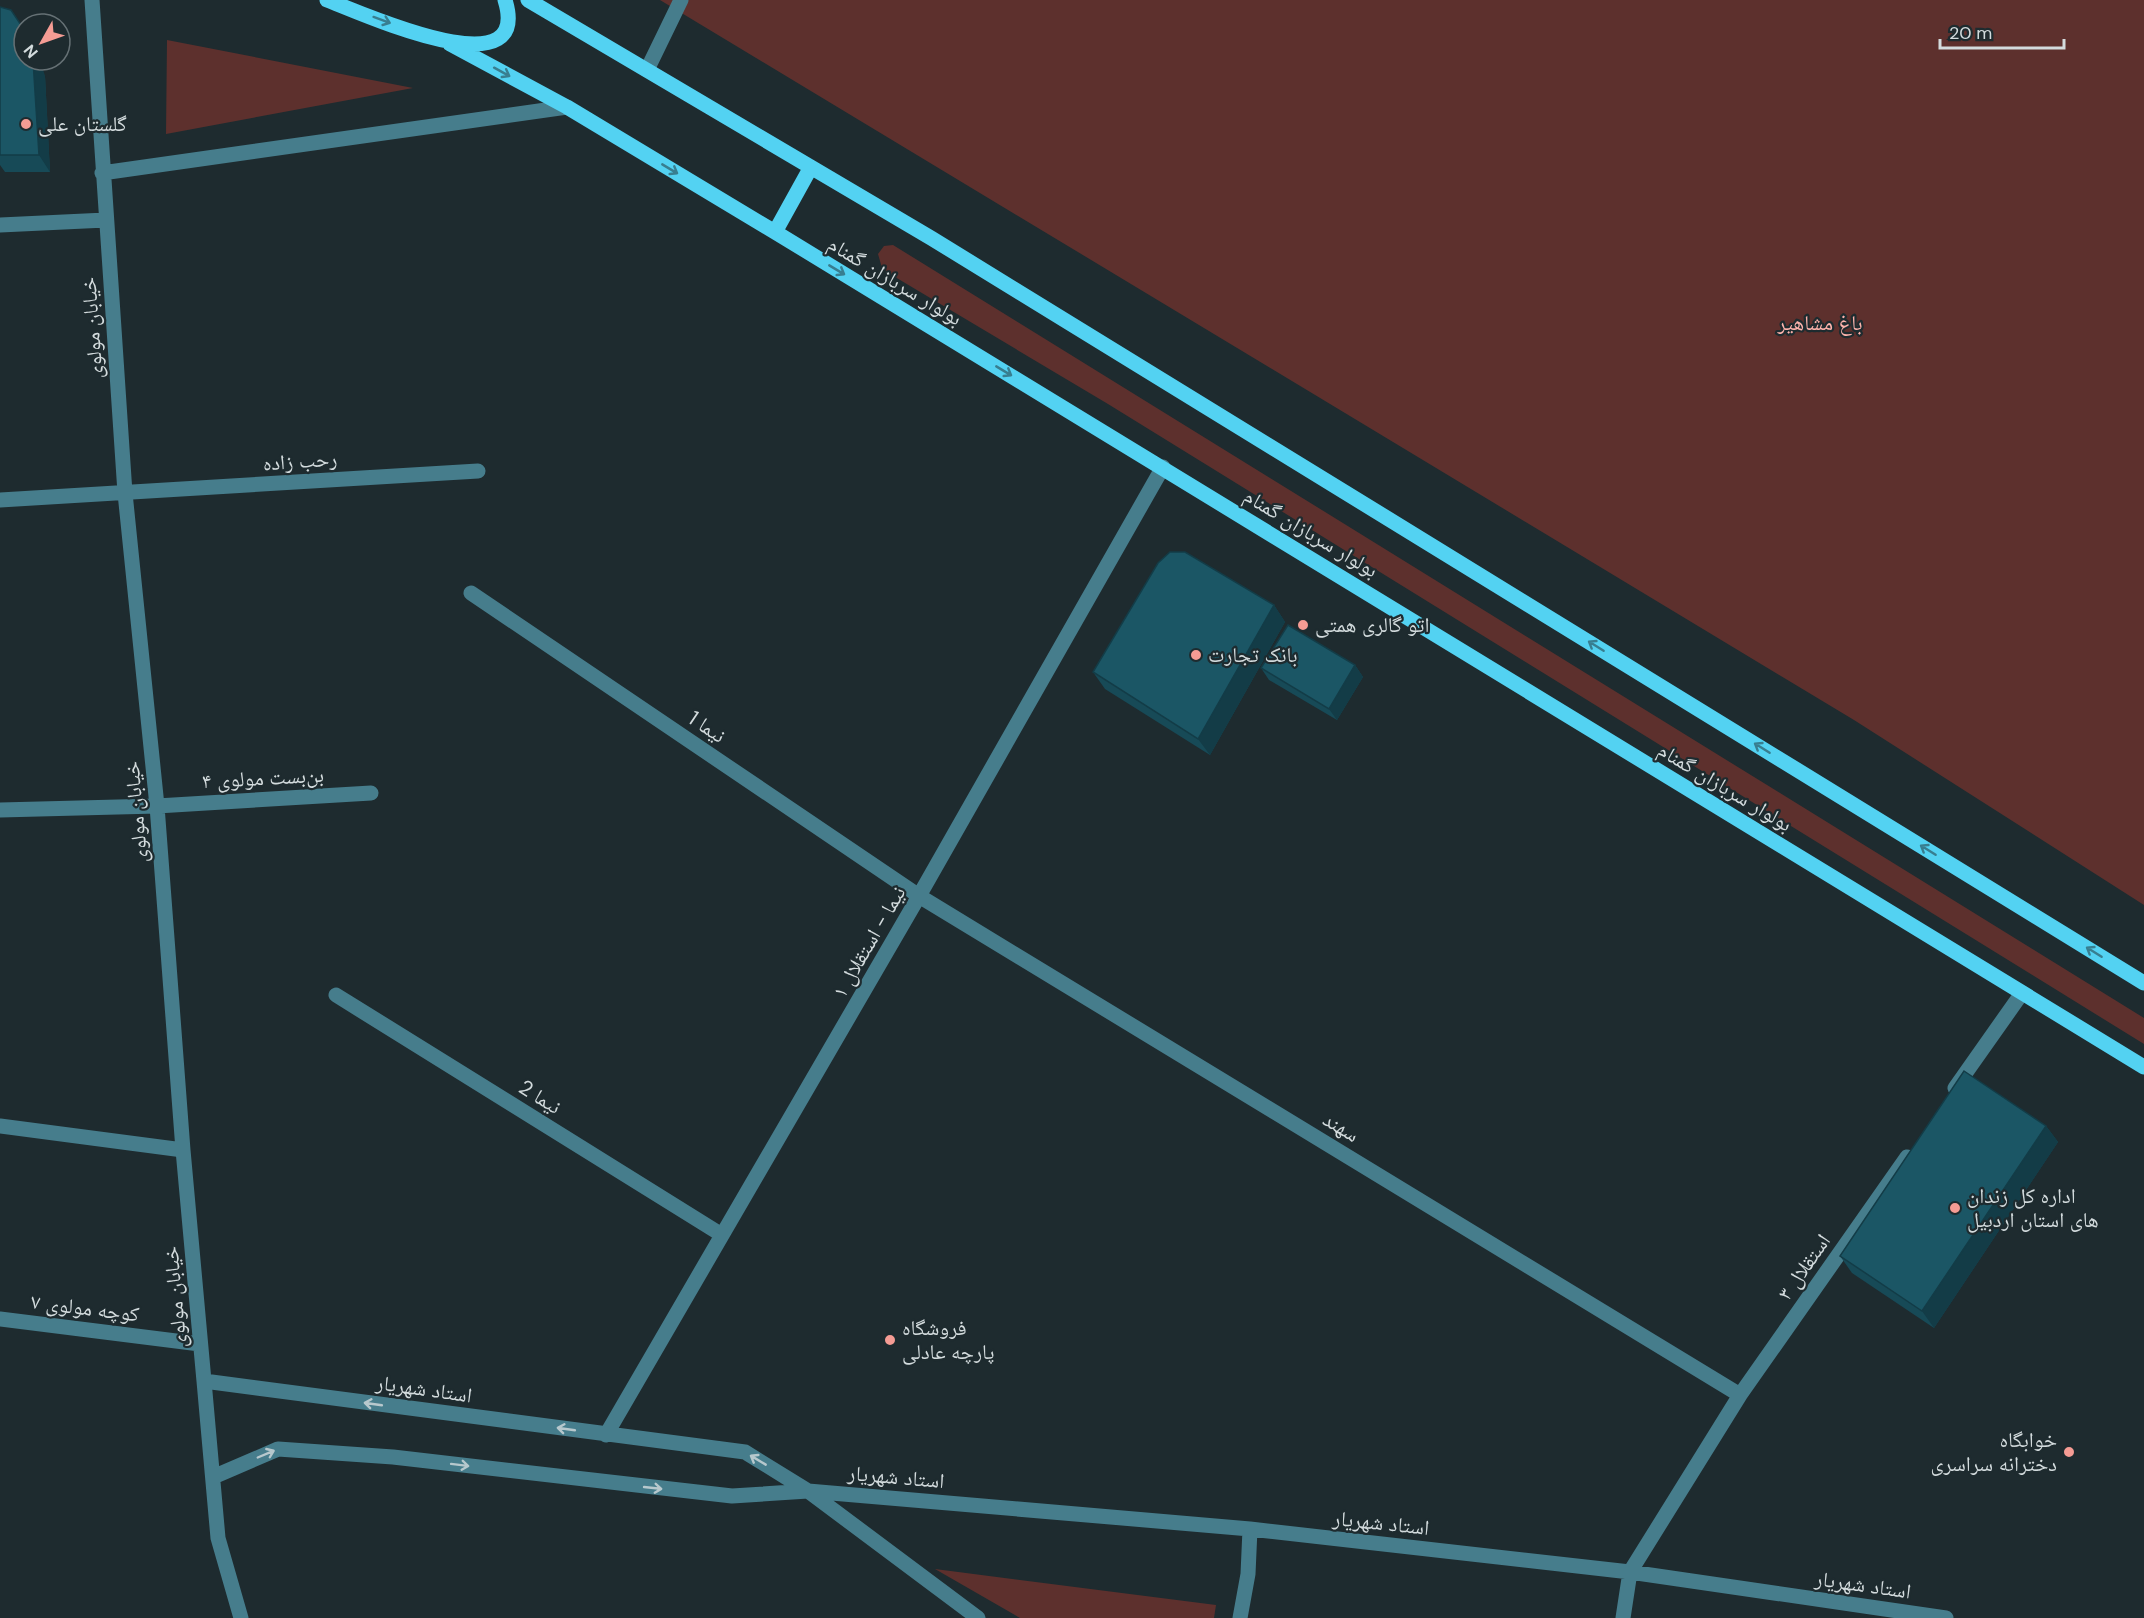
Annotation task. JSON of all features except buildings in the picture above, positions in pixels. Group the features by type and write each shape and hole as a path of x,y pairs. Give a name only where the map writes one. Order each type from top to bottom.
{"main road":[{"path":"327,0 450,44 476,46 496,38 507,21 505,0"},
{"path":"528,0 811,167 2144,983"},
{"name":"بولوار سربازان گمنام","path":"450,44 567,107 775,232 2144,1067"},
{"path":"775,232 811,167"}],"street":[{"name":"خیابان مولوی","path":"92,0 125,493 157,806 200,1344 218,1538 241,1618"},
{"path":"647,70 681,0"},
{"path":"102,173 567,107"},
{"path":"0,225 106,220"},
{"name":"نیما - استقلال ۱","path":"606,1435 920,896 1163,467"},
{"name":"رحب زاده","path":"0,500 478,471"},
{"name":"نیما 1","path":"471,593 920,896"},
{"name":"بن‌بست مولوی ۴","path":"0,810 157,806 371,793"},
{"name":"سهند","path":"920,896 1740,1395"},
{"path":"1946,1101 2022,993"},
{"name":"نیما 2","path":"336,995 722,1235"},
{"path":"0,1126 183,1150"},
{"name":"استقلال ۳","path":"1630,1572 1740,1395 1919,1140"},
{"name":"کوچه مولوی ۷","path":"0,1318 200,1344"},
{"name":"استاد شهریار","path":"204,1381 745,1452 808,1491"},
{"name":"استاد شهریار","path":"213,1477 278,1449 393,1457 732,1496 808,1491 1250,1529 1630,1572 1946,1618"},
{"path":"808,1491 978,1618"},
{"path":"1240,1618 1248,1574 1250,1529"},
{"path":"1623,1618 1630,1572"}],"green space":[{"name":"باغ مشاهیر","path":"660,0 2144,0 2144,905 1854,720"},
{"path":"167,40 413,88 166,134"},
{"path":"893,245 2144,1018 2144,1044 1108,404 890,274 882,268 878,254 884,246"},
{"path":"935,1569 1216,1605 1214,1618 1020,1618"}],"place":[{"name":"گلستان علی","path":"26,124"},
{"name":"اتو گالری همتی","path":"1303,625"},
{"name":"بانک تجارت","path":"1196,655"},
{"name":"اداره کل زندان های استان اردبیل","path":"1955,1208"},
{"name":"فروشگاه پارچه عادلی","path":"890,1340"},
{"name":"خوابگاه دخترانه سراسری","path":"2069,1452"}]}
